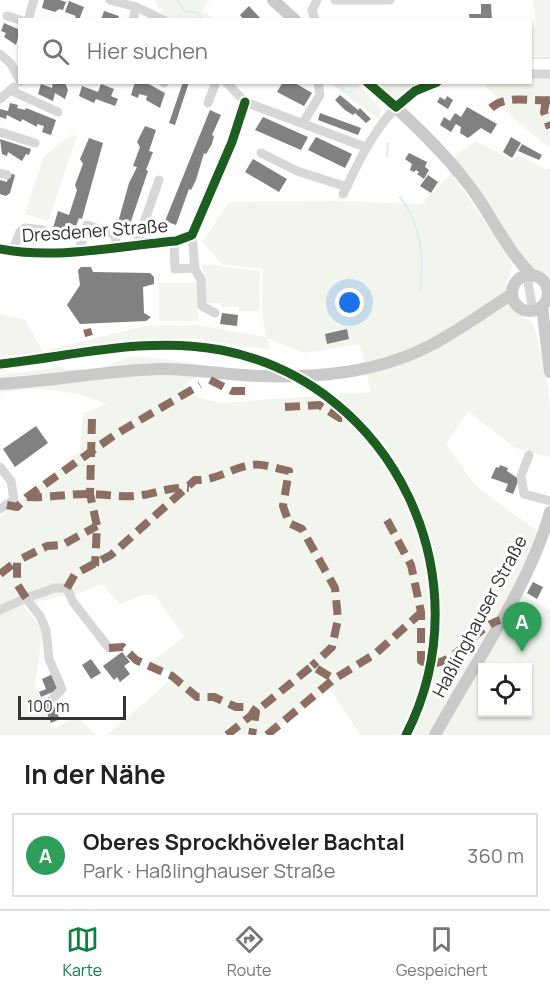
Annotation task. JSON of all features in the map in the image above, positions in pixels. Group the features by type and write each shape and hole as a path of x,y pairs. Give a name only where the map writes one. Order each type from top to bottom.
{"main road":[{"path":"273,0 293,18"},
{"path":"369,84 396,106 470,187 511,249 525,295 543,335 550,372"},
{"path":"0,384 125,370 167,369 285,376 360,370 396,360 431,345 491,310 525,295"},
{"name":"Haßlinghauser Straße","path":"435,735 525,576 544,534 550,512"}],"street":[{"path":"29,18 34,0"},
{"path":"110,0 136,7 160,18"},
{"path":"314,18 312,10 317,0"},
{"path":"335,0 390,0"},
{"path":"133,18 136,7"},
{"path":"8,16 18,19"},
{"path":"0,54 12,64 18,76"},
{"path":"532,74 550,74"},
{"path":"0,99 18,84"},
{"path":"208,103 215,84"},
{"path":"228,84 245,102 365,147"},
{"path":"303,123 320,95 318,84"},
{"path":"261,153 297,171 345,190 365,147 396,106 415,91 432,84"},
{"path":"10,90 58,112"},
{"path":"215,313 202,306 201,280 194,268 192,235 232,142 245,102"},
{"path":"0,132 34,143"},
{"path":"136,245 159,180"},
{"path":"79,250 87,225 114,234 118,247"},
{"path":"12,251 20,232 25,228 43,230"},
{"name":"Dresdener Straße","path":"0,249 46,252 79,250 174,242 192,235"},
{"path":"174,242 175,269 194,268"},
{"path":"529,455 520,476 524,494 550,501"},
{"path":"0,467 11,481 14,500 0,509"},
{"path":"0,610 55,588 67,588 73,602 109,648"},
{"path":"26,598 40,616 46,630 49,658 62,689 54,697"}],"shaded area":[{"path":"155,0 210,0 202,10 213,18 171,18 159,9"},
{"path":"533,0 550,0 550,57 532,56 532,29 536,28"},
{"path":"532,78 550,79 550,148 514,119 484,84 532,84"},
{"path":"330,84 357,84 381,108 380,120"},
{"path":"377,84 422,84 396,100"},
{"path":"71,135 77,136 48,221 25,214 44,156"},
{"path":"475,141 514,161 518,155 547,170 550,168 550,282 546,276 532,270 453,158"},
{"path":"451,173 508,254 512,265 506,285 515,311 533,323 546,371 550,408 550,457 515,448 468,411 446,444 476,486 540,533 514,590 550,610 550,735 360,735 330,689 268,735 107,735 176,675 151,662 184,637 156,596 145,594 120,604 102,584 82,592 23,605 43,631 35,685 52,729 78,717 96,735 0,735 0,517 80,451 83,413 107,404 81,395 55,390 28,389 0,393 0,375 56,368 94,371 132,356 188,362 211,368 182,386 199,398 221,403 371,392 360,344 304,353 267,338 270,350 197,339 158,339 0,357 0,314 25,320 43,351 146,326 198,325 266,337 262,312 263,269 222,264 202,242 229,202 337,201 422,204"},
{"path":"203,264 260,271 260,311 239,311 239,307 221,307 221,303 203,303"},
{"path":"159,283 198,283 198,321 159,321"}],"building":[{"path":"44,0 66,2 63,10 59,9 55,12 42,8"},
{"path":"69,1 84,7 80,18 65,12"},
{"path":"481,4 491,4 492,18 470,18 469,14 481,14"},
{"path":"249,6 260,18 242,18 240,15"},
{"path":"104,11 119,16 118,18 102,18"},
{"path":"4,23 18,29 16,45 4,37 6,33 1,31"},
{"path":"41,84 52,88 53,84 65,84 68,90 65,99 55,93 53,101 38,94"},
{"path":"101,84 114,89 111,96 118,99 115,106 96,99 94,103 79,96 82,86 98,92"},
{"path":"134,84 149,84 165,93 160,108 146,100 147,96 139,94 138,98 131,95"},
{"path":"182,84 188,84 175,125 169,123"},
{"path":"282,84 297,84 312,93 304,106 277,92"},
{"path":"340,95 358,110 360,108 371,119 366,123 355,113 353,115 345,110 335,100"},
{"path":"447,96 453,100 448,109 437,102 440,97 445,100"},
{"path":"10,103 18,105 17,108 25,110 26,108 56,120 51,135 42,132 44,126 37,124 37,127 22,119 21,122 7,115 6,119 0,117 0,109 8,111"},
{"path":"467,107 497,124 491,134 481,128 468,138 460,133 461,127 456,124 451,132 440,125 444,117 450,121 455,113 461,117"},
{"path":"210,110 221,115 212,135 214,136 212,144 206,154 204,153 196,180 191,190 189,189 176,225 165,221"},
{"path":"320,113 361,128 358,135 318,120"},
{"path":"263,117 308,137 301,150 255,130"},
{"path":"145,126 156,130 149,151 153,152 128,230 117,226 129,183 137,167 133,166 140,147 137,142"},
{"path":"316,137 352,154 345,168 308,150"},
{"path":"511,137 521,143 512,158 503,152"},
{"path":"89,138 103,143 82,219 79,218 76,226 71,224 68,242 61,239 62,236 60,238 51,235 58,211 69,215 77,190 75,185 83,164 80,159"},
{"path":"0,139 31,149 29,155 26,154 22,161 8,152 7,156 2,154"},
{"path":"522,144 542,155 539,160 518,151"},
{"path":"409,153 427,162 425,167 429,170 424,179 417,174 419,172 416,170 414,172 410,170 412,164 405,159"},
{"path":"253,159 287,179 279,192 245,172"},
{"path":"9,173 15,175 10,193 6,196 0,194 0,180 7,182"},
{"path":"428,175 438,182 431,193 420,186"},
{"path":"81,267 91,267 93,272 150,273 154,277 154,284 143,287 144,313 151,317 146,321 80,324 67,305 80,285 78,270"},
{"path":"222,313 238,315 237,326 220,324"},
{"path":"347,329 349,339 327,344 325,334"},
{"path":"36,426 48,443 15,467 3,449"},
{"path":"500,465 508,468 507,471 519,479 513,494 505,491 508,484 491,478 496,467 499,468"},
{"path":"533,582 543,587 537,599 527,593"},
{"path":"122,652 130,662 124,666 130,674 120,682 117,677 114,680 103,666"},
{"path":"91,659 101,673 91,679 82,665"},
{"path":"53,674 60,689 41,697 39,692 46,689 42,679"},
{"path":"49,697 60,719 51,723 42,701"}],"waterway":[{"path":"177,0 185,11 198,13 202,18"},
{"path":"532,58 550,58"},
{"path":"336,84 346,92 353,91"},
{"path":"387,156 388,143"},
{"path":"400,197 417,229 422,265 420,290"}],"marked path":[{"path":"546,100 544,112 550,128"},
{"path":"491,108 504,101 550,100"},
{"path":"87,329 89,336"},
{"path":"210,380 232,391 245,391"},
{"path":"7,505 17,507 27,497 116,434 200,385"},
{"path":"285,407 319,405 340,418 344,418"},
{"path":"92,419 90,494 97,526 95,566"},
{"path":"67,588 75,574 111,555 195,480 203,480 251,465 265,465 289,471 283,506 289,523 302,529 335,588 338,619 332,647 312,666"},
{"path":"27,497 87,494 134,496 175,488 189,488"},
{"path":"387,520 411,565 421,612 421,661 432,663 452,656 480,632 500,620"},
{"path":"26,598 17,584 17,561 47,546 62,545 97,526"},
{"path":"0,574 17,561"},
{"path":"267,735 334,679 375,654 424,610"},
{"path":"109,648 123,647 136,660 172,676 197,697 214,697 236,707 249,707 256,712 252,735"},
{"path":"227,735 312,666 334,679"}],"cycle path":[{"path":"369,84 396,107 415,91 432,84"},
{"path":"0,249 65,253 176,241 192,235 232,142 245,102"},
{"path":"0,364 138,346 193,346 221,350 282,370 334,402 377,445 408,496 428,553 435,614 428,675 406,735"}],"place":[{"name":"Oberes Sprockhöveler Bachtal","path":"522,652"}]}
